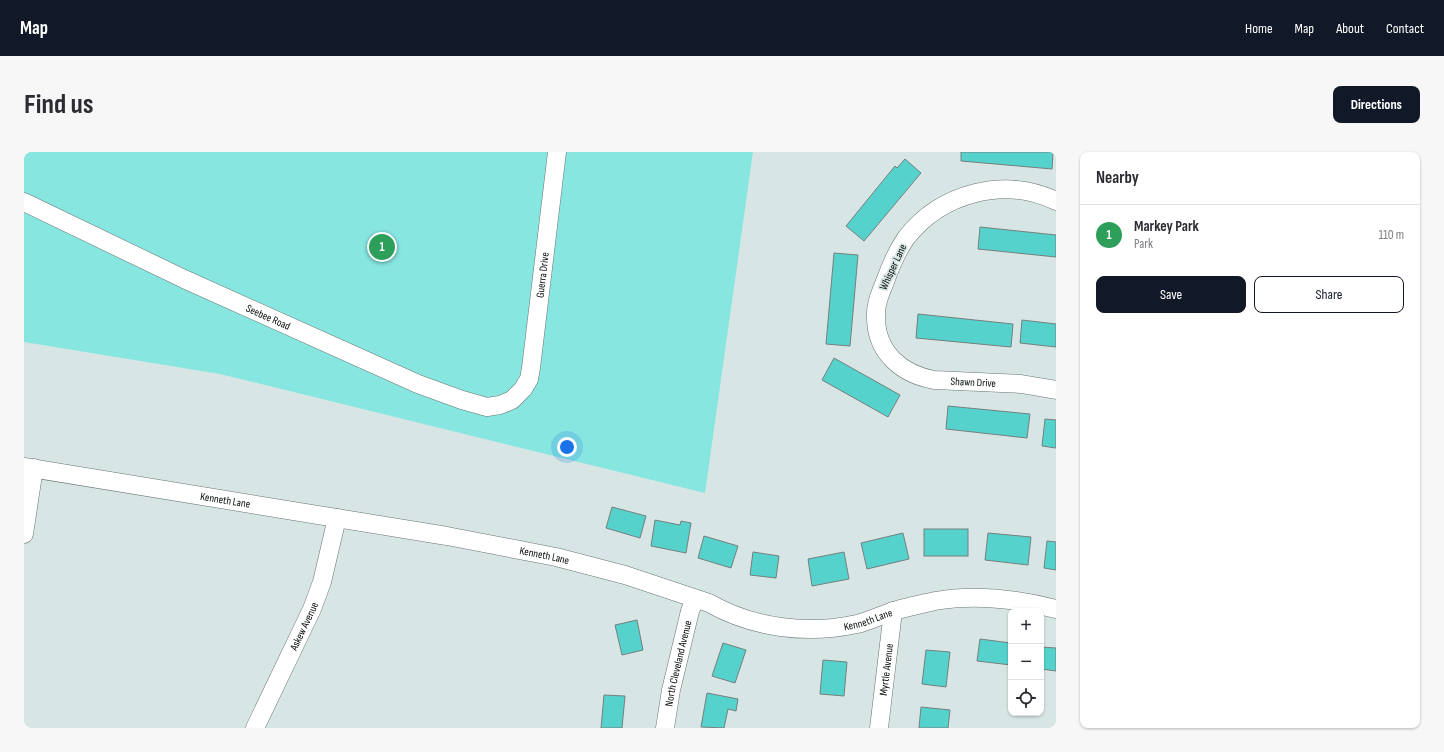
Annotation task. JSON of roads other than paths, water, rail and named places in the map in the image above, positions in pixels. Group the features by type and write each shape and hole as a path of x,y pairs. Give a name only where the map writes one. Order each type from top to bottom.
{"street":[{"name":"Guerra Drive","path":"518,395 529,379 531,368 557,152"},
{"name":"Whisper Lane","path":"894,362 884,349 878,334 876,317 878,300 893,261 906,239 920,223 936,210 954,200 979,192 1000,189 1025,191 1048,197 1056,201"},
{"name":"Seebee Road","path":"24,202 184,279 418,384 462,400 487,407 500,405 512,400 518,395"},
{"name":"Shawn Drive","path":"894,362 907,372 921,378 934,380 1021,384 1056,390"},
{"name":"Kenneth Lane","path":"29,468 447,536 556,557 625,575 709,603 721,610 748,620 780,627 824,628 857,624 893,611 936,601 966,598 1000,599 1056,609"},
{"path":"24,534 29,468"},
{"name":"Askew Avenue","path":"255,728 312,609 322,582 337,518"},
{"name":"North Cleveland Avenue","path":"665,728 671,690 690,611 695,599"},
{"name":"Myrtle Avenue","path":"879,728 893,611"}],"place":[{"name":"Markey Park","path":"382,247"}]}
